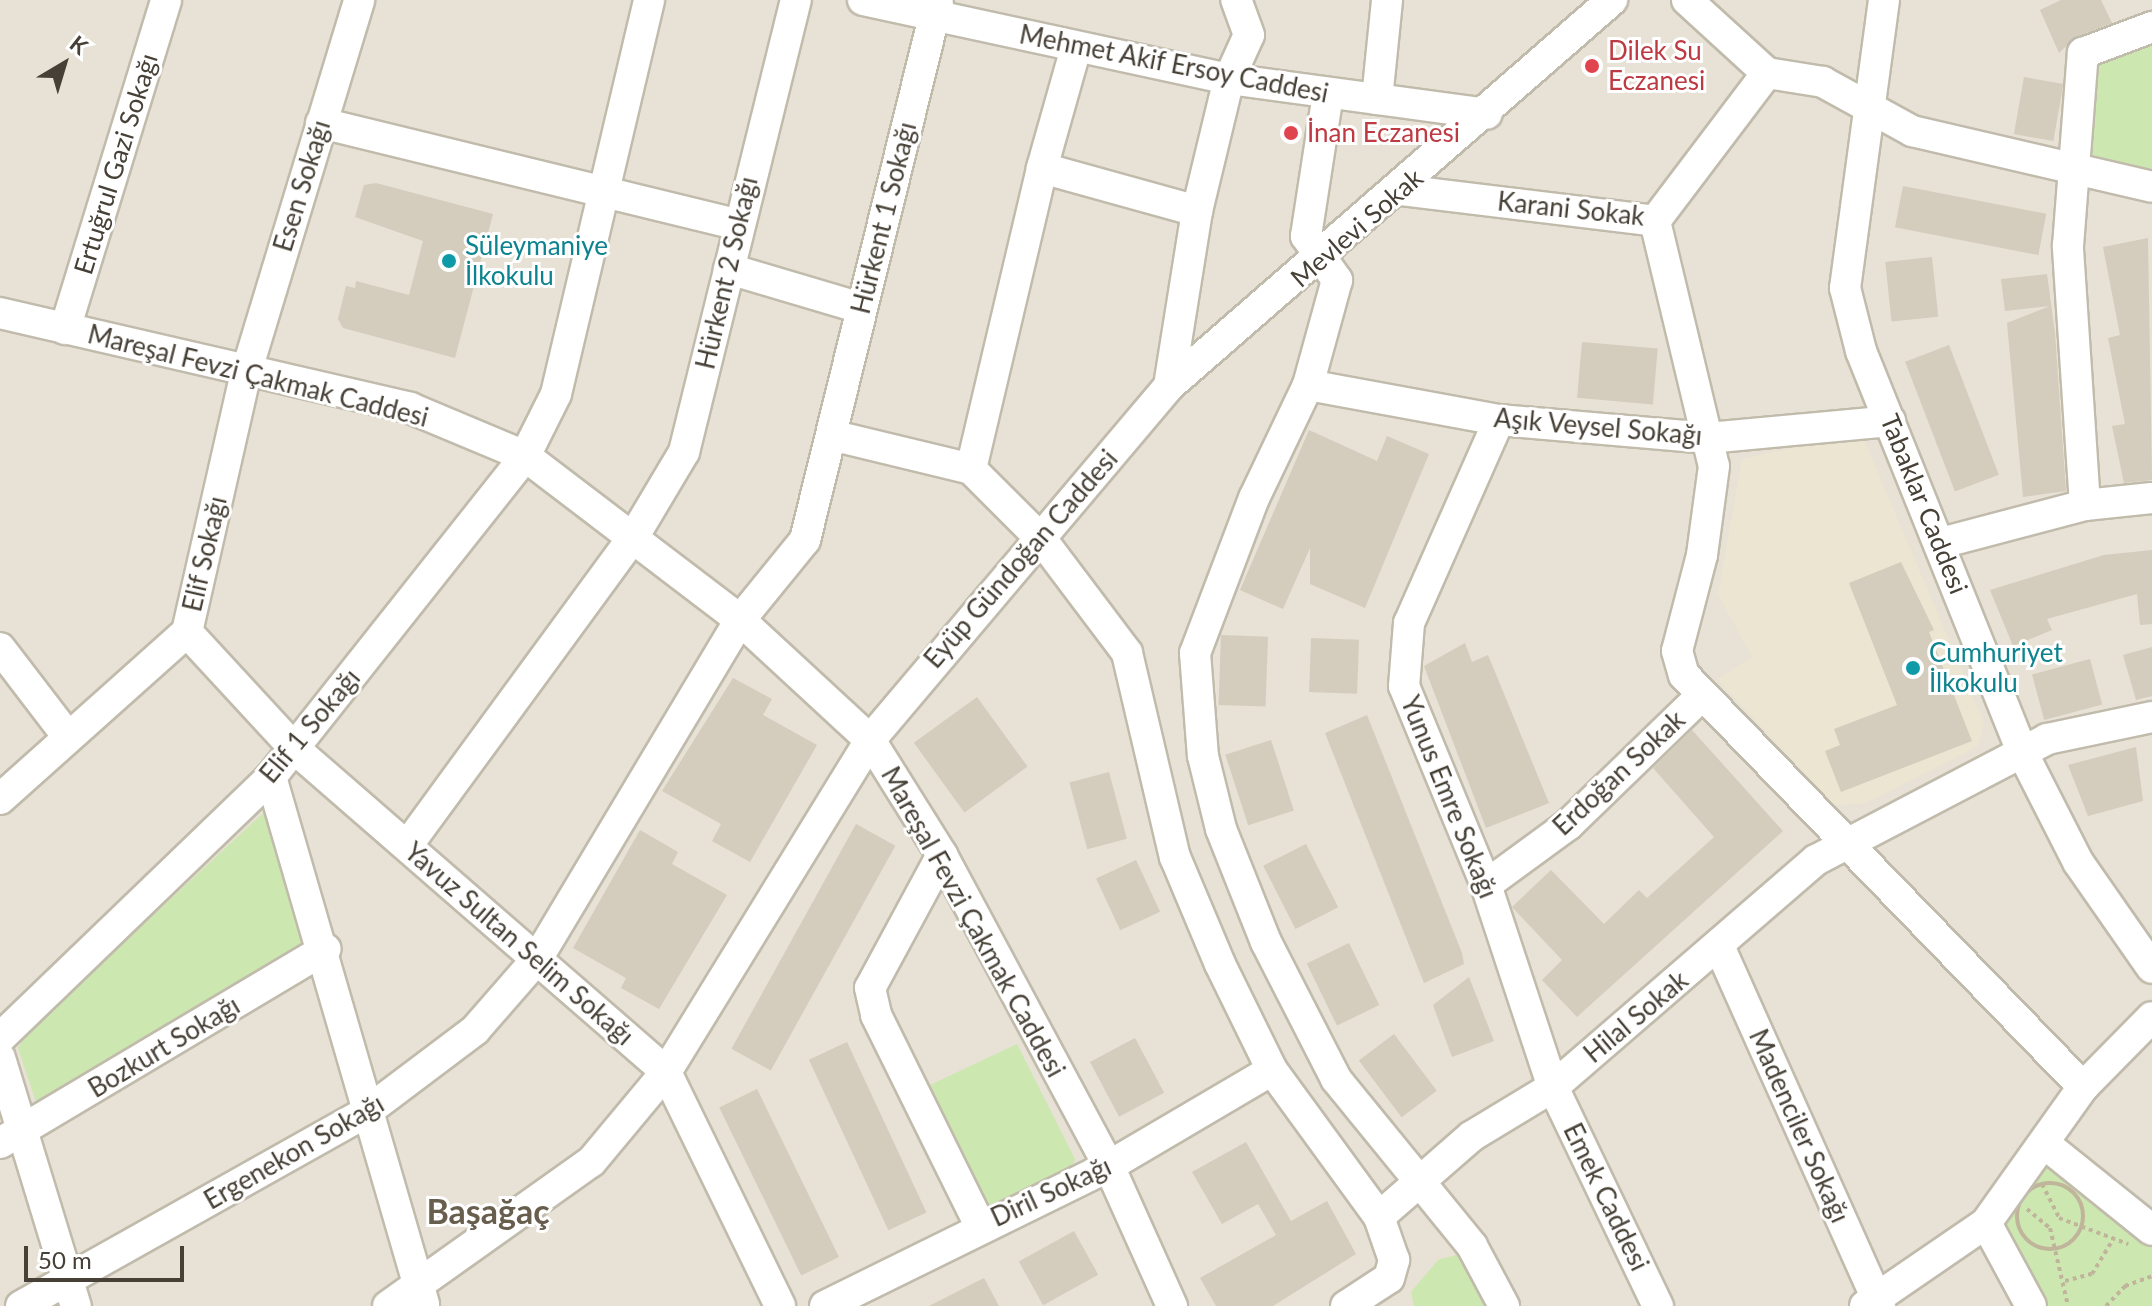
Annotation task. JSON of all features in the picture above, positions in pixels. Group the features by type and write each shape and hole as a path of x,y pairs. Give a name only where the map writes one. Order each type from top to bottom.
{"street":[{"name":"Ertuğrul Gazi Sokağı","path":"65,329 166,0"},
{"name":"Esen Sokağı","path":"246,373 359,0"},
{"name":"Elif 1 Sokağı","path":"0,1038 296,750 525,456 556,394 599,195 649,0"},
{"name":"Hürkent 2 Sokağı","path":"407,846 634,536 684,452 729,269 736,224 796,0"},
{"name":"Mehmet Akif Ersoy Caddesi","path":"863,0 936,8 1076,48 1229,79 1487,114"},
{"path":"1169,386 1197,211 1229,79 1249,35 1236,0"},
{"path":"1377,99 1387,0"},
{"name":"Mevlevi Sokak","path":"1169,386 1400,190 1612,0"},
{"path":"1687,0 1767,73 1823,82 1912,131 2152,187"},
{"name":"Tabaklar Caddesi","path":"1884,0 1865,104 1845,288 1890,421 2021,750 2078,862 2152,968"},
{"name":"Hürkent 1 Sokağı","path":"740,620 805,540 835,436 861,308 936,8"},
{"path":"2085,505 2070,170 2083,53 2152,27"},
{"path":"971,469 1042,168 1076,48"},
{"name":"Karani Sokak","path":"1400,190 1655,221 1767,73"},
{"path":"1328,94 1306,236 1337,280 1308,385 1205,618 1193,693 1221,829 1266,942 1336,1079 1416,1184 1472,1246 1504,1306"},
{"path":"321,123 599,195 736,224"},
{"path":"1042,168 1197,211"},
{"name":"Erdoğan Sokak","path":"1486,885 1568,825 1702,695 1677,651 1712,491 1708,438 1655,221"},
{"path":"729,269 861,308"},
{"name":"Mareşal Fevzi Çakmak Caddesi","path":"0,313 246,373 410,408 525,456 634,536 740,620 870,740 942,855 1109,1166 1172,1306"},
{"name":"Elif Sokağı","path":"0,799 187,632 246,373"},
{"name":"Aşık Veysel Sokağı","path":"1308,385 1499,420 1708,438 1890,421"},
{"name":"Eyüp Gündoğan Caddesi","path":"388,1306 421,1298 591,1162 666,1072 870,740 1169,386"},
{"name":"Yunus Emre Sokağı","path":"1499,420 1409,623 1402,660 1404,686 1486,885 1553,1087"},
{"path":"835,436 971,469 1042,540 1127,653 1175,857 1272,1070 1379,1217 1394,1260 1389,1278 1362,1302"},
{"path":"1941,543 2085,505 2152,498"},
{"name":"Ergenekon Sokağı","path":"21,1306 71,1294 365,1113 475,1030 537,959 740,620"},
{"name":"Yavuz Sultan Selim Sokağı","path":"187,632 296,750 666,1072 780,1306"},
{"path":"0,648 68,737"},
{"path":"1702,695 1849,841 2083,1087"},
{"name":"Hilal Sokak","path":"1379,1217 1472,1136 1553,1087 1849,841 2021,750 2152,717"},
{"path":"271,777 326,949 365,1113 421,1298"},
{"path":"942,855 870,988 876,1015 980,1225"},
{"name":"Madenciler Sokağı","path":"1719,946 1874,1304"},
{"name":"Bozkurt Sokağı","path":"13,1137 326,949"},
{"path":"1874,1304 2002,1210 2041,1161 2083,1087 2152,1017"},
{"path":"0,1058 13,1137 71,1294"},
{"name":"Diril Sokağı","path":"825,1306 980,1225 1109,1166 1272,1070"},
{"name":"Emek Caddesi","path":"1553,1087 1658,1306"},
{"path":"2041,1161 2144,1239"},
{"path":"2002,1210 2031,1306"}],"path":[{"path":"2002,1210 2041,1161"},
{"path":"2041,1161 2052,1211 2114,1238 2144,1239"},
{"path":"2041,1161 2077,1197 2082,1226"},
{"path":"2002,1210 2045,1220 2065,1281 2068,1306"},
{"path":"2002,1210 2037,1247 2056,1249 2082,1226"},
{"path":"2065,1281 2092,1274 2114,1238"},
{"path":"2106,1306 2125,1286 2152,1276"}],"shaded area":[{"path":"0,0 2152,0 2152,1306 0,1306"},
{"path":"1861,433 1984,723 1978,746 1863,804 1834,805 1717,679 1752,657 1718,594 1742,459"}],"green space":[{"path":"2152,34 2152,178 2080,164 2092,57"},
{"path":"273,812 307,953 39,1111 18,1048 28,1032 262,814"},
{"path":"1017,1044 1075,1159 1070,1172 993,1213 930,1085"},
{"path":"2041,1158 2152,1241 2152,1306 2043,1306 2002,1234 2002,1218"},
{"path":"1459,1254 1491,1306 1414,1306 1411,1292 1438,1260"}],"building":[{"path":"2061,0 2101,0 2112,23 2076,37 2059,53 2040,10"},
{"path":"2024,77 2063,84 2053,141 2014,134"},
{"name":"Süleymaniye İlkokulu","path":"376,183 493,214 455,358 343,328 338,319 346,286 355,288 356,281 409,295 423,241 355,217 364,185"},
{"path":"1903,186 2046,214 2038,255 1895,227"},
{"path":"2148,238 2152,480 2124,483 2112,426 2125,424 2108,338 2120,335 2103,247"},
{"path":"1932,257 1938,317 1892,322 1885,262"},
{"path":"2047,274 2055,333 2066,491 2023,497 2007,323 2050,306 2005,311 2001,279"},
{"path":"1582,342 1658,349 1653,404 1577,398"},
{"path":"1949,345 1999,475 1955,492 1905,362"},
{"path":"1309,430 1377,461 1387,436 1429,454 1365,608 1310,584 1310,548 1283,609 1240,590"},
{"path":"2152,550 2152,624 2140,625 2137,594 2047,619 2052,630 2013,646 1990,590 2104,555"},
{"name":"Cumhuriyet İlkokulu","path":"1901,562 1934,630 1929,632 1972,741 1841,792 1825,751 1840,745 1834,729 1897,705 1849,583"},
{"path":"1221,635 1268,637 1266,707 1219,705"},
{"path":"1311,638 1359,640 1357,694 1309,692"},
{"path":"1465,643 1472,662 1488,655 1549,803 1486,828 1424,666"},
{"path":"2152,647 2152,696 2136,700 2123,655"},
{"path":"2090,659 2102,704 2044,720 2032,675"},
{"path":"733,678 772,699 763,715 817,745 750,862 712,841 721,824 662,791"},
{"path":"977,697 1028,767 964,812 914,743"},
{"path":"1367,715 1462,953 1464,964 1424,983 1325,733"},
{"path":"1692,730 1783,831 1577,1017 1542,980 1562,960 1512,907 1551,870 1604,924 1639,890 1647,898 1714,837 1653,768"},
{"path":"1271,740 1294,810 1248,825 1225,755"},
{"path":"2136,747 2143,801 2088,816 2068,765"},
{"path":"1109,772 1127,839 1087,849 1069,783"},
{"path":"856,824 895,846 771,1071 731,1049"},
{"path":"640,830 678,852 672,864 727,895 659,1009 621,988 626,978 573,948"},
{"path":"1306,844 1338,907 1295,929 1263,866"},
{"path":"1136,860 1160,912 1120,930 1096,879"},
{"path":"1349,943 1379,1005 1337,1026 1307,964"},
{"path":"1469,977 1494,1041 1452,1057 1433,1005"},
{"path":"1394,1034 1437,1091 1402,1117 1359,1060"},
{"path":"1135,1038 1164,1093 1119,1117 1090,1062"},
{"path":"847,1042 926,1212 888,1230 809,1060"},
{"path":"757,1089 839,1257 801,1275 719,1107"},
{"path":"1246,1142 1291,1221 1327,1201 1356,1254 1273,1306 1216,1306 1200,1278 1276,1235 1258,1204 1222,1224 1192,1172"},
{"path":"1074,1231 1098,1275 1043,1305 1019,1262"},
{"path":"984,1278 999,1306 929,1306"}],"place":[{"name":"Dilek Su Eczanesi","path":"1592,66"},
{"name":"İnan Eczanesi","path":"1291,133"},
{"name":"Süleymaniye İlkokulu","path":"449,261"},
{"name":"Cumhuriyet İlkokulu","path":"1913,668"}],"district":[{"name":"Başağaç","path":"488,1211"}]}
